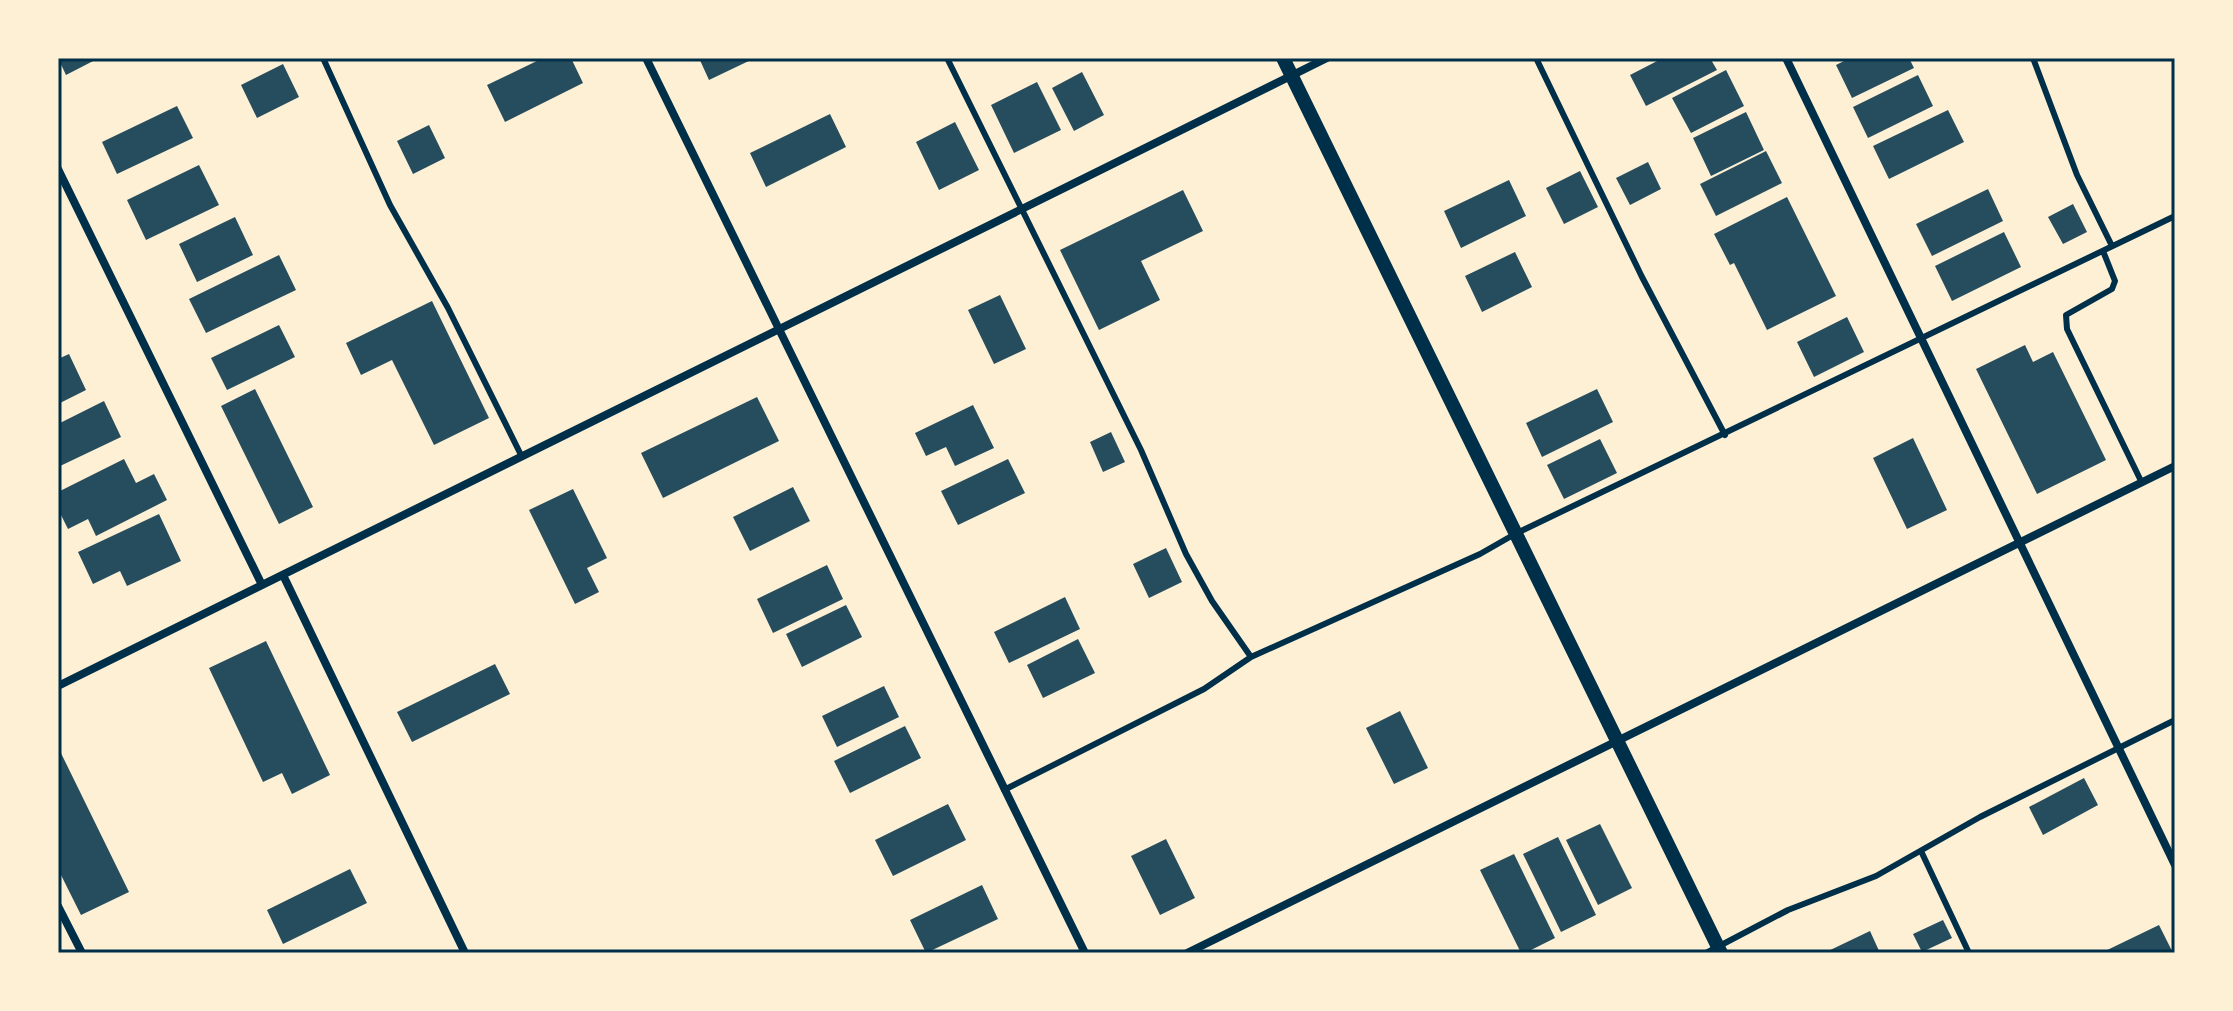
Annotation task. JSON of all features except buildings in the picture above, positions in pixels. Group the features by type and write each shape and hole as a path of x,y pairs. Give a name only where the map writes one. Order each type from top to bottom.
{"street":[{"path":"646,58 1085,953"},
{"path":"1283,58 1715,951"},
{"path":"58,686 1327,58"},
{"path":"1786,58 2175,865"},
{"path":"58,169 262,585"},
{"path":"1187,953 2175,466"},
{"path":"283,575 465,953"},
{"path":"58,906 82,953"}],"lane":[{"path":"323,58 390,205 448,308 522,457"},
{"path":"947,58 1141,450 1186,554 1212,601 1251,657"},
{"path":"1536,58 1642,277 1725,435"},
{"path":"2033,58 2077,175 2112,246"},
{"path":"1004,790 1204,689 1251,657 1480,554 1515,534 2175,216"},
{"path":"2103,251 2115,281 2112,289 2066,315 2067,329 2142,483"},
{"path":"1715,951 1788,910 1876,876 1980,817 2175,720"},
{"path":"1921,851 1969,953"}]}
